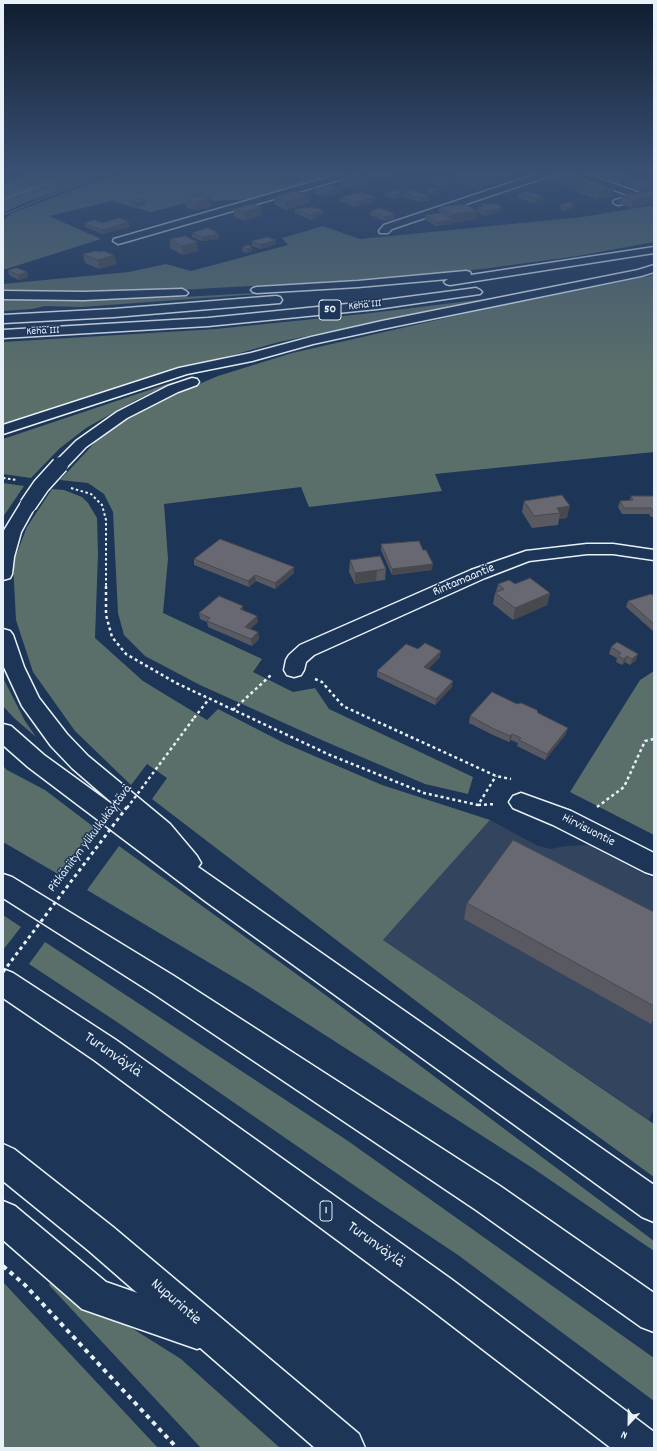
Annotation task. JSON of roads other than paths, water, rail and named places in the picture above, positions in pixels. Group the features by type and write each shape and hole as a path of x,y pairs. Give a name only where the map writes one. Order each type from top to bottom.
{"main road":[{"name":"Kehä III","path":"3,319 204,306 311,297 450,282 654,250"},
{"path":"243,291 394,281 582,262"},
{"name":"Kehä III","path":"3,334 107,329 216,321 377,305 495,290 654,265"},
{"path":"3,430 184,371 252,357 382,325 654,268"},
{"path":"3,295 84,296 190,293"},
{"path":"3,574 5,557 12,532 28,504 41,486 81,444 122,415 173,389 252,357"},
{"name":"Rintamaantie","path":"294,670 296,660 307,650 478,574 526,556 594,549 613,549 654,554"},
{"path":"3,634 14,666 30,701 59,740 80,762 161,832 214,893"},
{"path":"3,732 36,762 214,893 477,1078 654,1205"},
{"name":"Hirvisuontie","path":"519,791 562,818 654,865"},
{"path":"3,885 170,989 488,1198 654,1314"},
{"name":"Turunväylä","path":"3,982 124,1064 438,1292 643,1448"},
{"name":"Nupurintie","path":"3,1160 101,1239 346,1448"},
{"path":"3,1218 95,1296 215,1337"}]}
